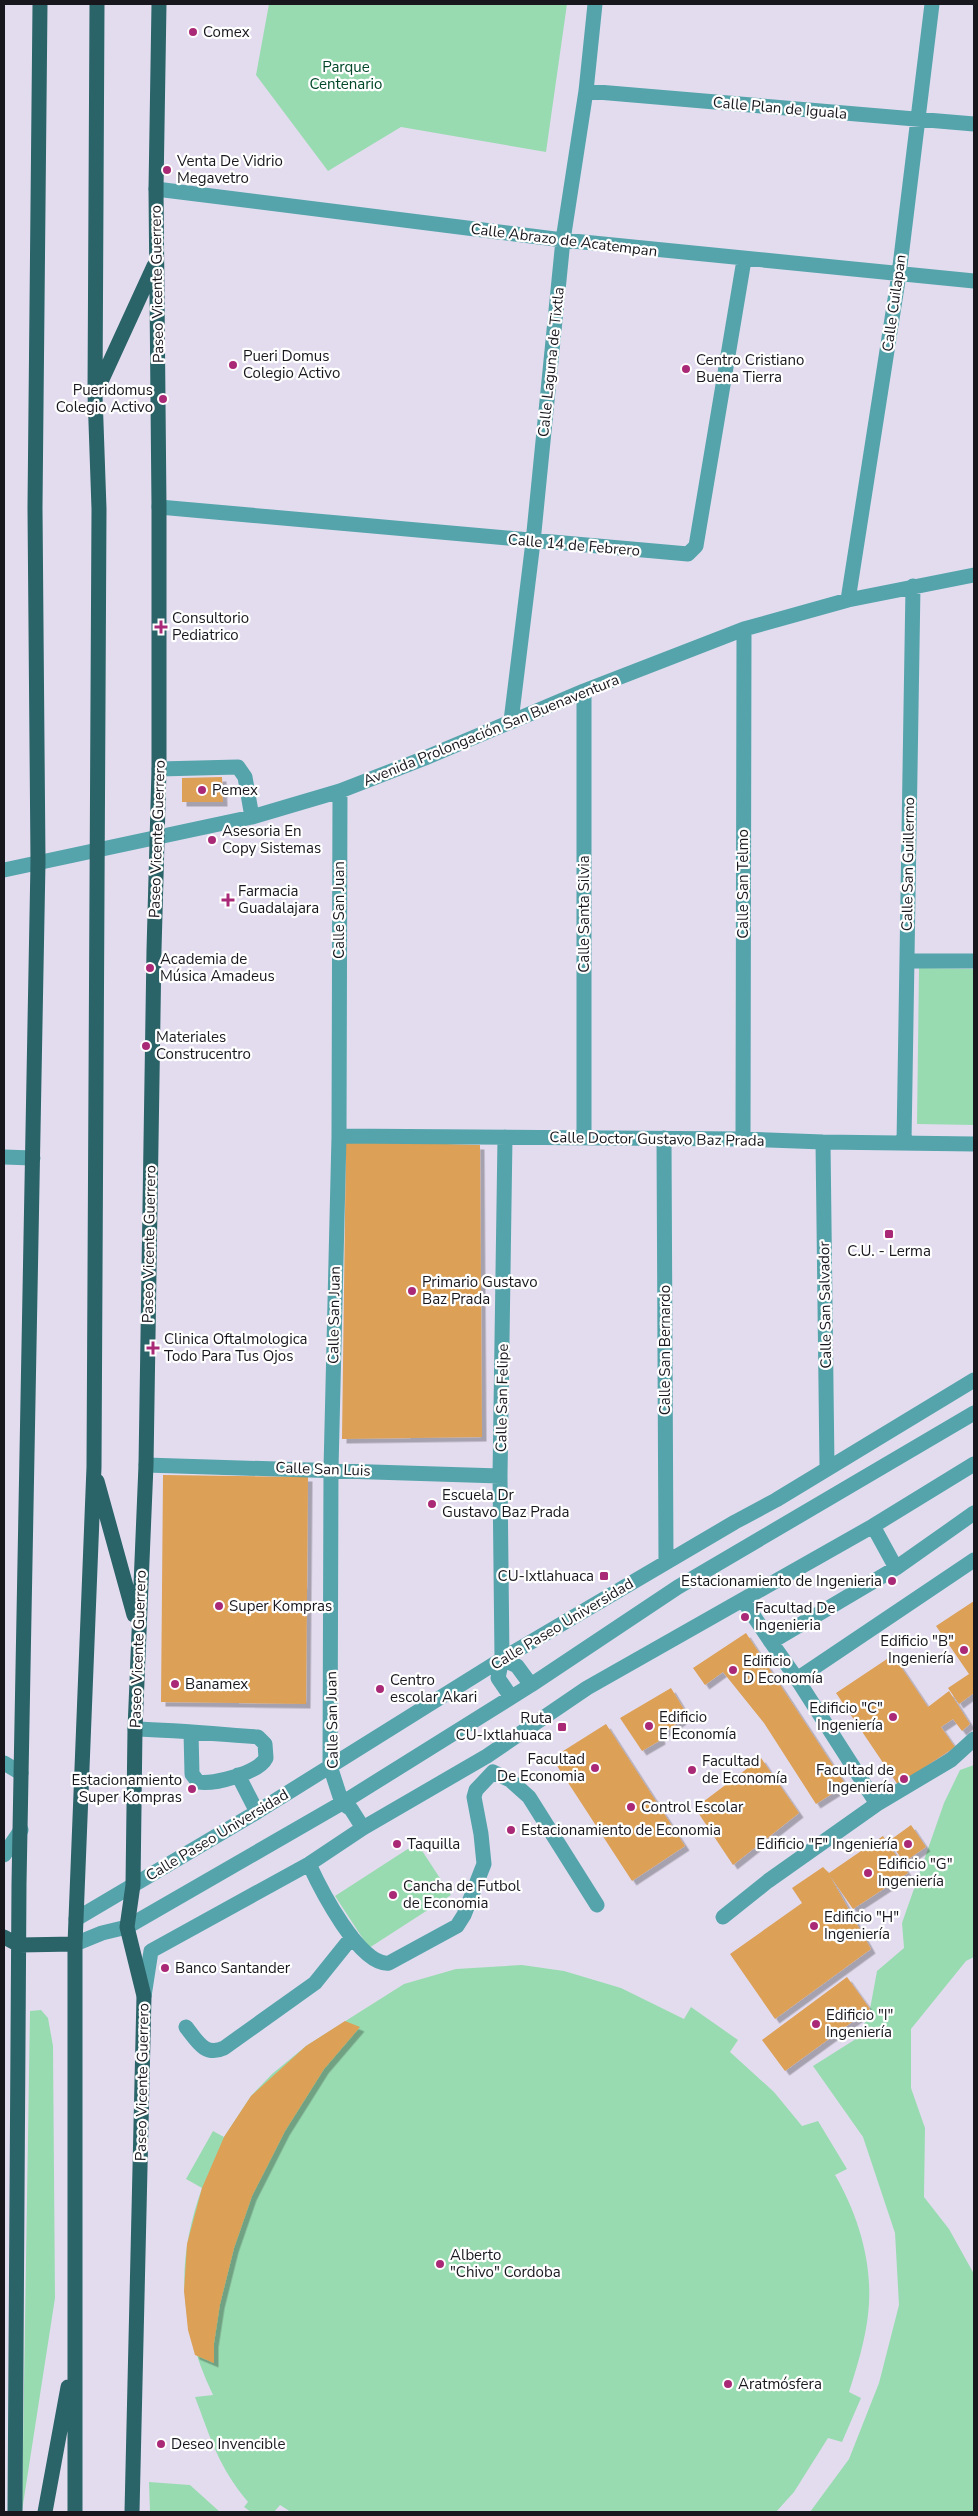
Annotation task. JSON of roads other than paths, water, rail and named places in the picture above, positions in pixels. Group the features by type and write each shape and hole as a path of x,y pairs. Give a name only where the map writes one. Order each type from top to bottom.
{"main road":[{"path":"15,2512 21,1773 38,862 35,508 40,4"},
{"path":"75,2512 75,1944 94,1467 99,509 95,394 97,4"},
{"name":"Paseo Vicente Guerrero","path":"132,2512 144,1996 127,1927 133,1885 138,1629 146,1465 159,769 156,189 159,4"},
{"path":"95,394 156,262"},
{"path":"94,1467 138,1629"},
{"path":"4,1937 19,1945 75,1944"},
{"path":"45,2512 75,2353"}],"street":[{"name":"Calle Laguna de Tixtla","path":"511,721 533,542 563,240 586,91 595,4"},
{"name":"Calle Cuilapan","path":"848,600 899,274 932,4"},
{"name":"Calle Plan de Iguala","path":"586,91 974,124"},
{"name":"Calle Abrazo de Acatempan","path":"156,189 563,240 974,282"},
{"name":"Calle 14 de Febrero","path":"159,507 533,542 688,554 694,550 744,260"},
{"name":"Avenida Prolongación San Buenaventura","path":"4,870 252,817 340,791 425,758 584,691 744,629 848,600 974,575"},
{"name":"Calle San Guillermo","path":"904,1143 913,586"},
{"name":"Calle San Telmo","path":"742,1139 744,629"},
{"name":"Calle Santa Silvia","path":"584,691 584,1137"},
{"path":"159,769 238,767 245,777 252,817"},
{"name":"Calle San Juan","path":"340,791 339,1136 331,1469 330,1766 342,1803 351,1809 363,1828"},
{"path":"907,961 974,961"},
{"name":"Calle Doctor Gustavo Baz Prada","path":"339,1136 664,1138 974,1144"},
{"name":"Calle San Felipe","path":"505,1137 500,1476 502,1659 498,1678 511,1697"},
{"name":"Calle San Bernardo","path":"664,1138 666,1562"},
{"name":"Calle San Salvador","path":"823,1142 827,1467"},
{"path":"4,1157 33,1158"},
{"name":"Calle Paseo Universidad","path":"76,1919 257,1812 502,1659 666,1562 776,1500 827,1467 974,1380"},
{"name":"Calle Paseo Universidad","path":"75,1944 102,1933 127,1927 342,1803 531,1685 678,1587 974,1413"},
{"path":"144,1996 152,1951 308,1864 363,1828 487,1756 587,1688 873,1526 974,1464"},
{"name":"Calle San Luis","path":"146,1465 331,1469 500,1476"},
{"path":"771,1642 896,1568 974,1514"},
{"path":"873,1526 896,1568"},
{"path":"797,1678 974,1560"},
{"path":"743,1600 797,1678 877,1804"},
{"path":"502,1659 517,1666 531,1685"},
{"path":"135,1729 191,1732 261,1738 265,1744 266,1758 264,1763 257,1769 202,1783 194,1779 192,1774 191,1732"},
{"path":"723,1917 768,1881 877,1804 951,1760 974,1739"},
{"path":"487,1756 492,1772 510,1780 529,1797 597,1905"},
{"path":"4,1763 21,1773"},
{"path":"308,1864 333,1911 352,1937 374,1960 381,1964 389,1963 457,1926 464,1915 484,1864 482,1834 474,1797 476,1790 492,1772"},
{"path":"238,1775 257,1812"},
{"path":"4,1855 21,1830"},
{"path":"186,2027 206,2050 213,2051 224,2048 315,1983 352,1937"}],"place":[{"name":"Comex","path":"193,32"},
{"name":"Venta De Vidrio Megavetro","path":"167,170"},
{"name":"Pueri Domus Colegio Activo","path":"233,365"},
{"name":"Centro Cristiano Buena Tierra","path":"686,369"},
{"name":"Pueridomus Colegio Activo","path":"163,399"},
{"name":"Consultorio Pediatrico","path":"161,627"},
{"name":"Pemex","path":"202,790"},
{"name":"Asesoria En Copy Sistemas","path":"212,840"},
{"name":"Farmacia Guadalajara","path":"228,900"},
{"name":"Academia de Música Amadeus","path":"150,968"},
{"name":"Materiales Construcentro","path":"146,1046"},
{"name":"C.U. - Lerma","path":"889,1234"},
{"name":"Primario Gustavo Baz Prada","path":"412,1291"},
{"name":"Clinica Oftalmologica Todo Para Tus Ojos","path":"153,1348"},
{"name":"Escuela Dr Gustavo Baz Prada","path":"432,1504"},
{"name":"CU-Ixtlahuaca","path":"604,1576"},
{"name":"Estacionamiento de Ingenieria","path":"892,1581"},
{"name":"Super Kompras","path":"219,1606"},
{"name":"Facultad De Ingenieria","path":"745,1617"},
{"name":"Edificio \"B\" Ingeniería","path":"964,1650"},
{"name":"Edificio D Economía","path":"733,1670"},
{"name":"Banamex","path":"175,1684"},
{"name":"Centro escolar Akari","path":"380,1689"},
{"name":"Edificio \"C\" Ingeniería","path":"893,1717"},
{"name":"Edificio E Economía","path":"649,1726"},
{"name":"Ruta CU-Ixtlahuaca","path":"562,1727"},
{"name":"Facultad De Economia","path":"595,1768"},
{"name":"Facultad de Economía","path":"692,1770"},
{"name":"Facultad de Ingeniería","path":"904,1779"},
{"name":"Estacionamiento Super Kompras","path":"192,1789"},
{"name":"Control Escolar","path":"631,1807"},
{"name":"Estacionamiento de Economia","path":"511,1830"},
{"name":"Taquilla","path":"397,1844"},
{"name":"Edificio \"F\" Ingeniería","path":"908,1844"},
{"name":"Edificio \"G\" Ingeniería","path":"868,1873"},
{"name":"Cancha de Futbol de Economia","path":"393,1895"},
{"name":"Edificio \"H\" Ingeniería","path":"814,1926"},
{"name":"Banco Santander","path":"165,1968"},
{"name":"Edificio \"I\" Ingeniería","path":"816,2024"},
{"name":"Alberto \"Chivo\" Cordoba","path":"440,2264"},
{"name":"Aratmósfera","path":"728,2384"},
{"name":"Deseo Invencible","path":"161,2444"}],"park label":[{"name":"Parque Centenario","path":"346,76"}]}
